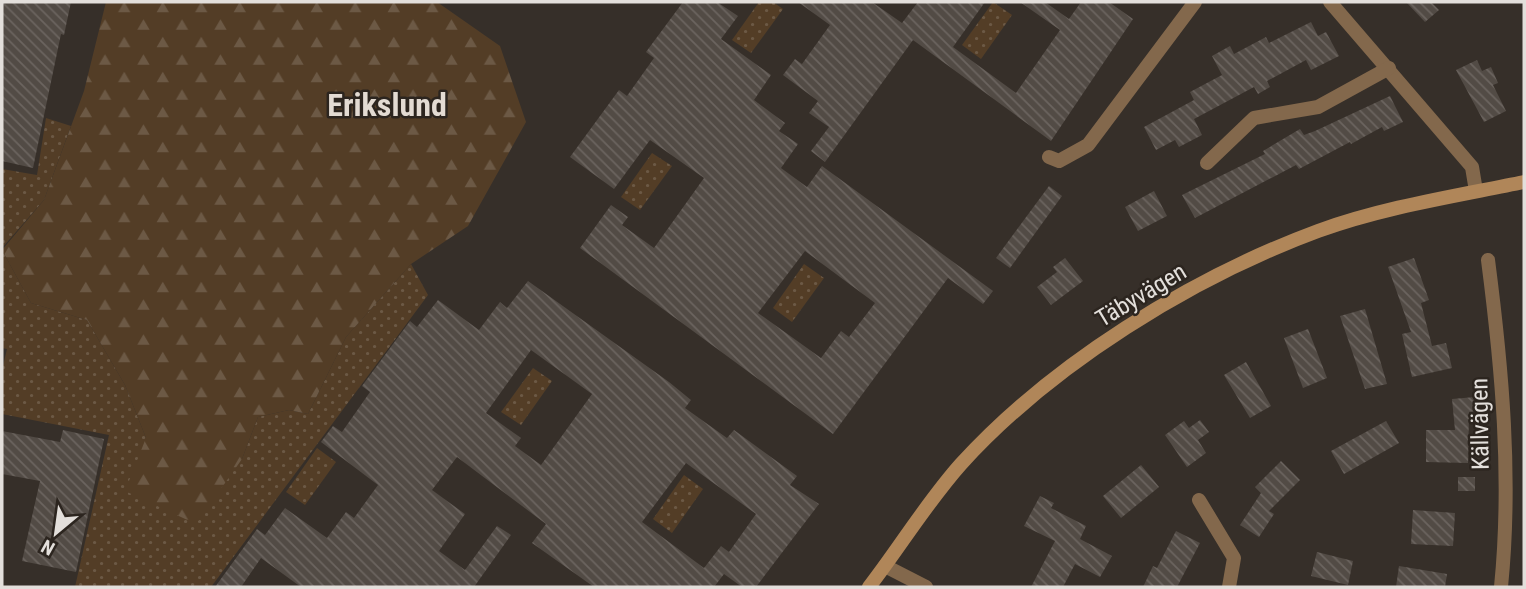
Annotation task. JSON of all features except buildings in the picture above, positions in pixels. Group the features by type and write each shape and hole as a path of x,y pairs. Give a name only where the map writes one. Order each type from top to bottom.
{"main road":[{"name":"Täbyvägen","path":"869,587 960,466 1015,409 1081,358 1234,266 1320,231 1476,191 1524,182"}],"street":[{"path":"1049,157 1059,161 1088,145 1195,2"},
{"path":"1337,4 1472,167 1476,191"},
{"path":"1206,163 1254,118 1318,107 1389,68"},
{"name":"Källvägen","path":"1488,260 1503,371 1506,542 1501,587"},
{"path":"1199,500 1234,558 1229,587"},
{"path":"885,566 926,587"}],"green space":[{"path":"106,2 437,2 500,46 526,122 468,226 411,264 346,337 308,414 289,410 258,417 242,459 196,524 125,491 146,438 125,385 87,320 31,303 2,250 44,200 84,91"},
{"path":"759,2 773,2 783,9 751,53 732,40"},
{"path":"993,2 1012,15 981,59 962,45"},
{"path":"46,118 71,126 44,200 2,248 2,169 37,175"},
{"path":"652,153 672,166 640,210 621,197"},
{"path":"2,250 31,303 87,320 125,385 146,438 242,459 258,417 289,410 308,414 346,337 411,264 428,295 211,587 75,587 109,435 2,414 2,370 7,349 2,348"},
{"path":"804,264 824,278 792,322 773,308"},
{"path":"533,368 552,381 521,425 501,412"},
{"path":"317,448 336,462 305,505 286,492"},
{"path":"684,475 703,489 672,533 653,519"}],"district":[{"name":"Erikslund","path":"387,105"}]}
